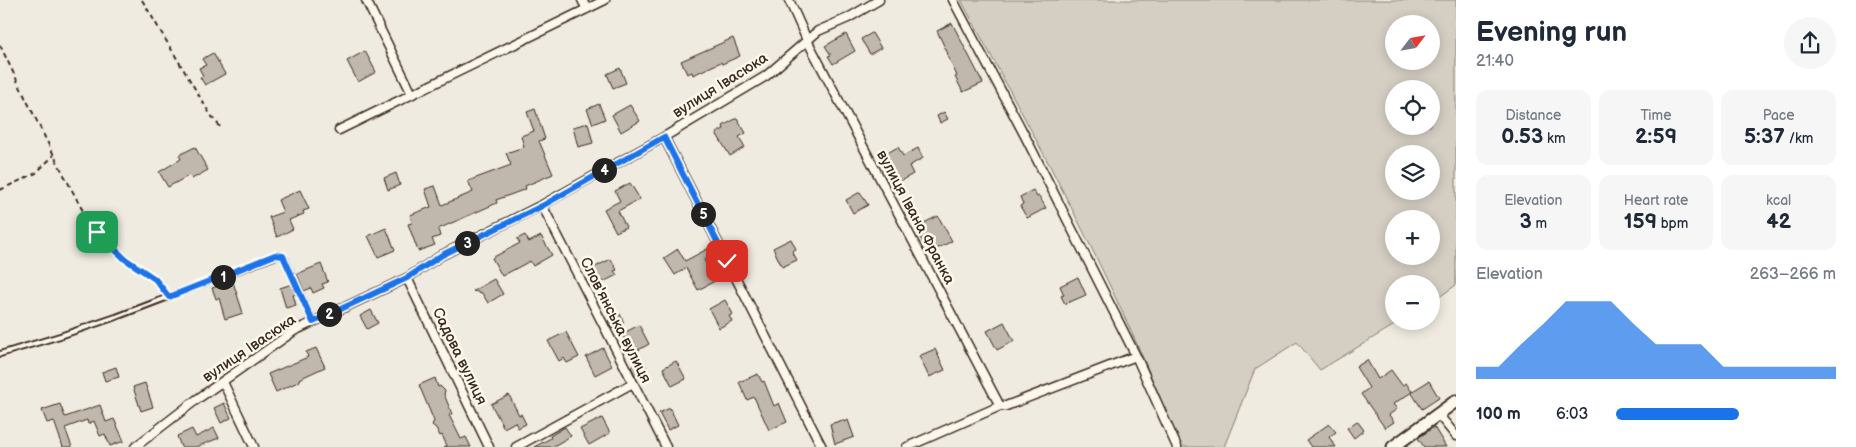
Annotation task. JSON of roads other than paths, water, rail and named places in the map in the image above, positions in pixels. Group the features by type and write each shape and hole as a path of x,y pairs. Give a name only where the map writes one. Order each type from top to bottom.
{"street":[{"path":"366,0 412,94"},
{"path":"582,0 586,9"},
{"path":"339,130 605,0"},
{"name":"вулиця Івана Франка","path":"788,0 807,40 1000,406"},
{"name":"вулиця Івасюка","path":"134,447 196,400 294,331 407,278 442,255 542,206 664,137 766,76 818,31 848,18 879,0"},
{"path":"953,0 1025,136 1136,356 1177,447"},
{"path":"664,137 822,447"},
{"name":"Слов'янська вулиця","path":"542,206 666,447"},
{"name":"Садова вулиця","path":"407,278 489,447"},
{"path":"907,447 1000,406 1006,406 1136,356"},
{"path":"223,382 254,447"},
{"path":"516,447 633,383"},
{"path":"1393,447 1456,401"},
{"path":"1438,414 1456,436"}],"lane":[{"path":"0,354 60,336 279,255 285,259 313,322"}]}
